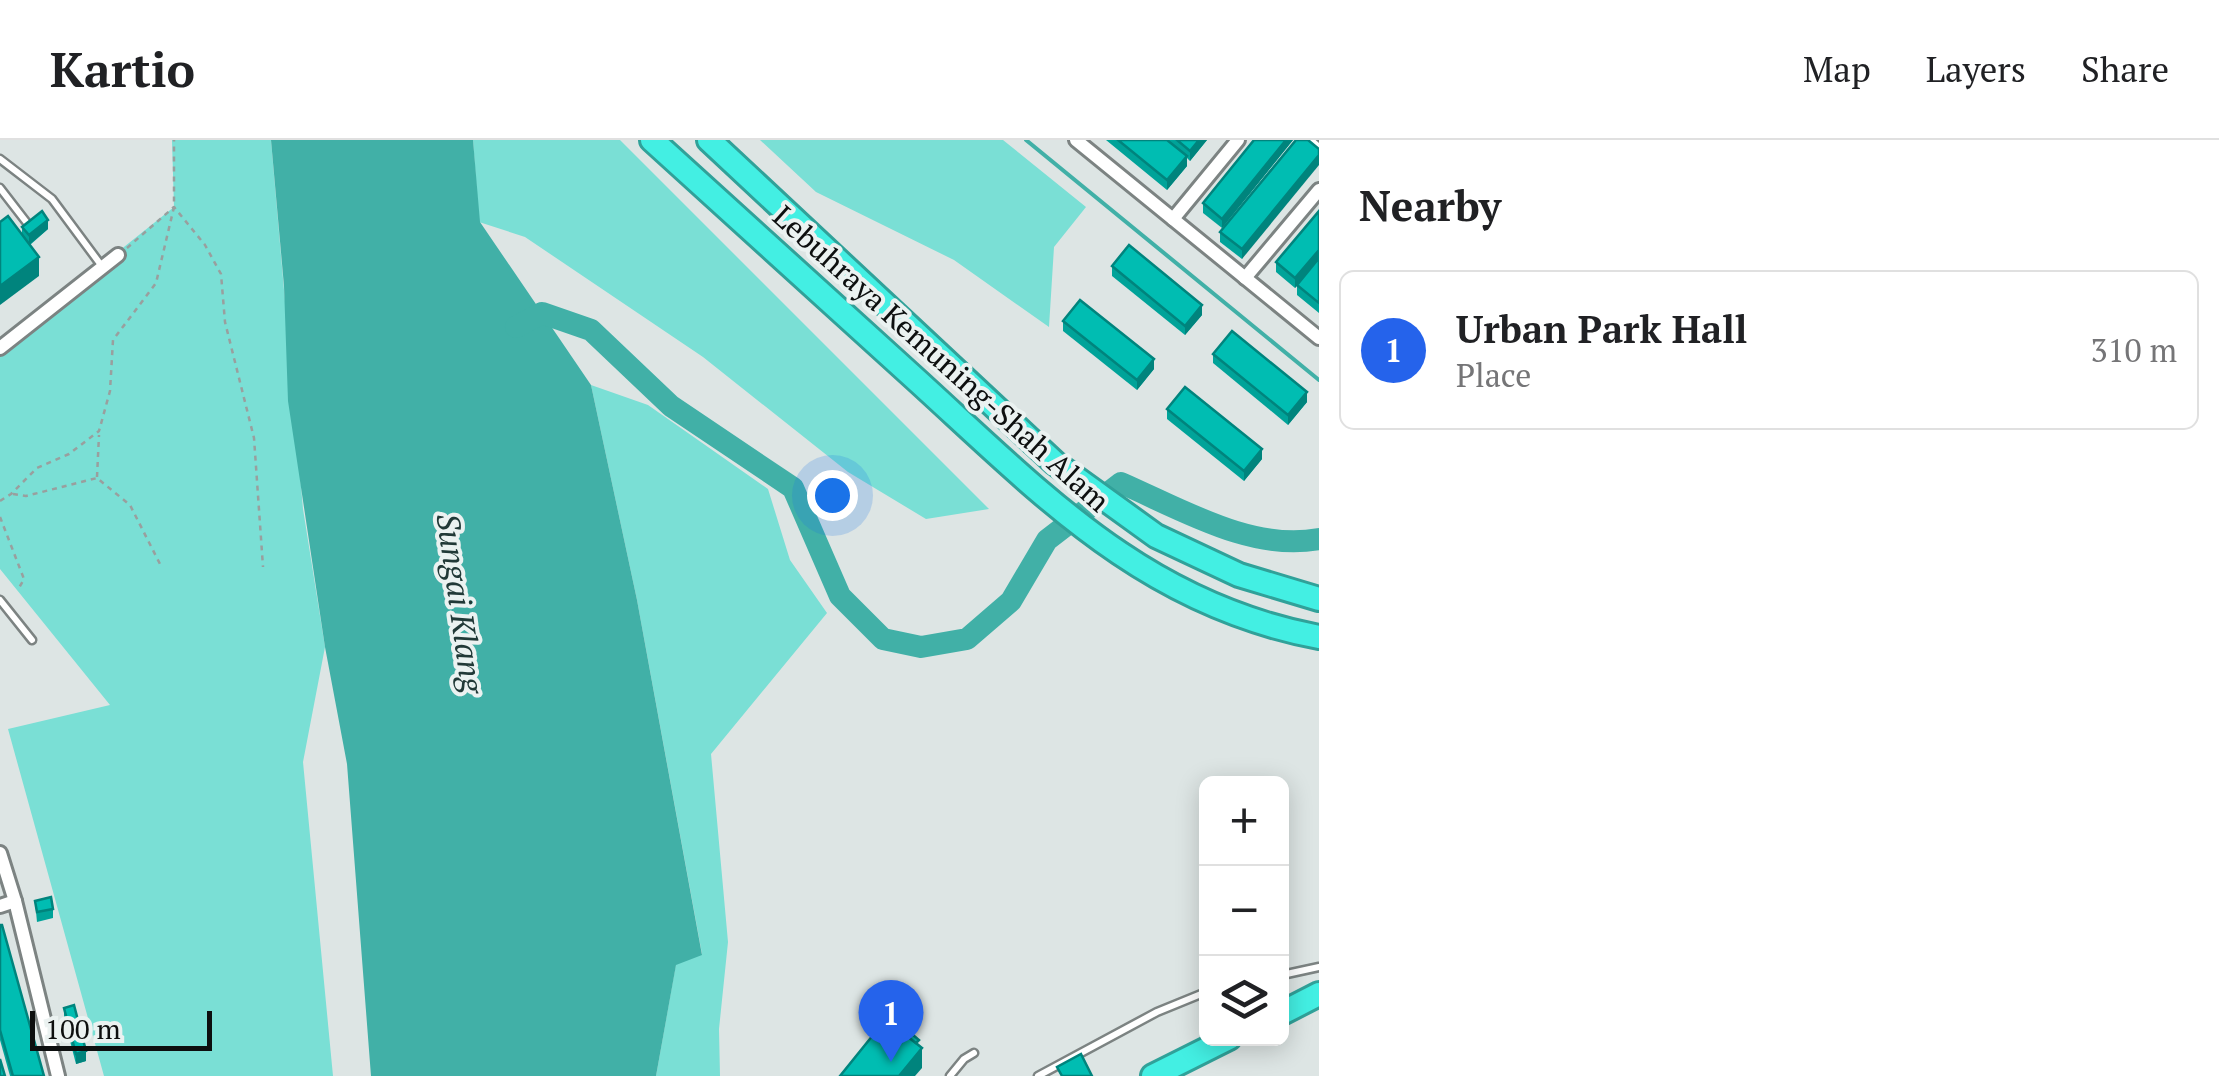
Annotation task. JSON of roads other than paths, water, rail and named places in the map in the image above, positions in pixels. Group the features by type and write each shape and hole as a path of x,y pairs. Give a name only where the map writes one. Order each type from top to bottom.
{"highway":[{"name":"Lebuhraya Kemuning-Shah Alam","path":"652,140 1033,489 1110,550 1221,608 1319,637"},
{"name":"Lebuhraya Kemuning-Shah Alam","path":"709,140 1055,462 1156,536 1239,575 1319,600"},
{"path":"1289,1009 1319,994"},
{"path":"1153,1076 1213,1046"}],"street":[{"path":"1076,140 1319,337"},
{"path":"1173,219 1234,141"},
{"path":"1246,278 1319,190"},
{"path":"0,348 118,256"},
{"path":"0,853 58,1076"},
{"path":"0,906 15,900"}],"lane":[{"path":"1311,140 1319,147"},
{"path":"0,159 0,166"},
{"path":"0,159 52,198 98,257 102,268"},
{"path":"0,188 28,222"},
{"path":"0,600 32,640"},
{"path":"1289,973 1319,967"},
{"path":"1038,1076 1157,1012 1199,995"},
{"path":"950,1076 964,1058 974,1053"}],"water":[{"name":"Sungai Klang","path":"271,140 473,140 480,222 591,385 637,600 702,955 676,965 656,1076 371,1076 347,764 288,401 284,286"}],"waterway":[{"path":"1026,140 1319,380"},
{"path":"516,327 542,313 591,330 671,406 793,488 840,596 883,639 921,647 967,639 1011,601 1047,540 1121,483 1192,516 1243,534 1294,541 1319,539"}],"place":[{"name":"Urban Park Hall","path":"891,1062"}]}
